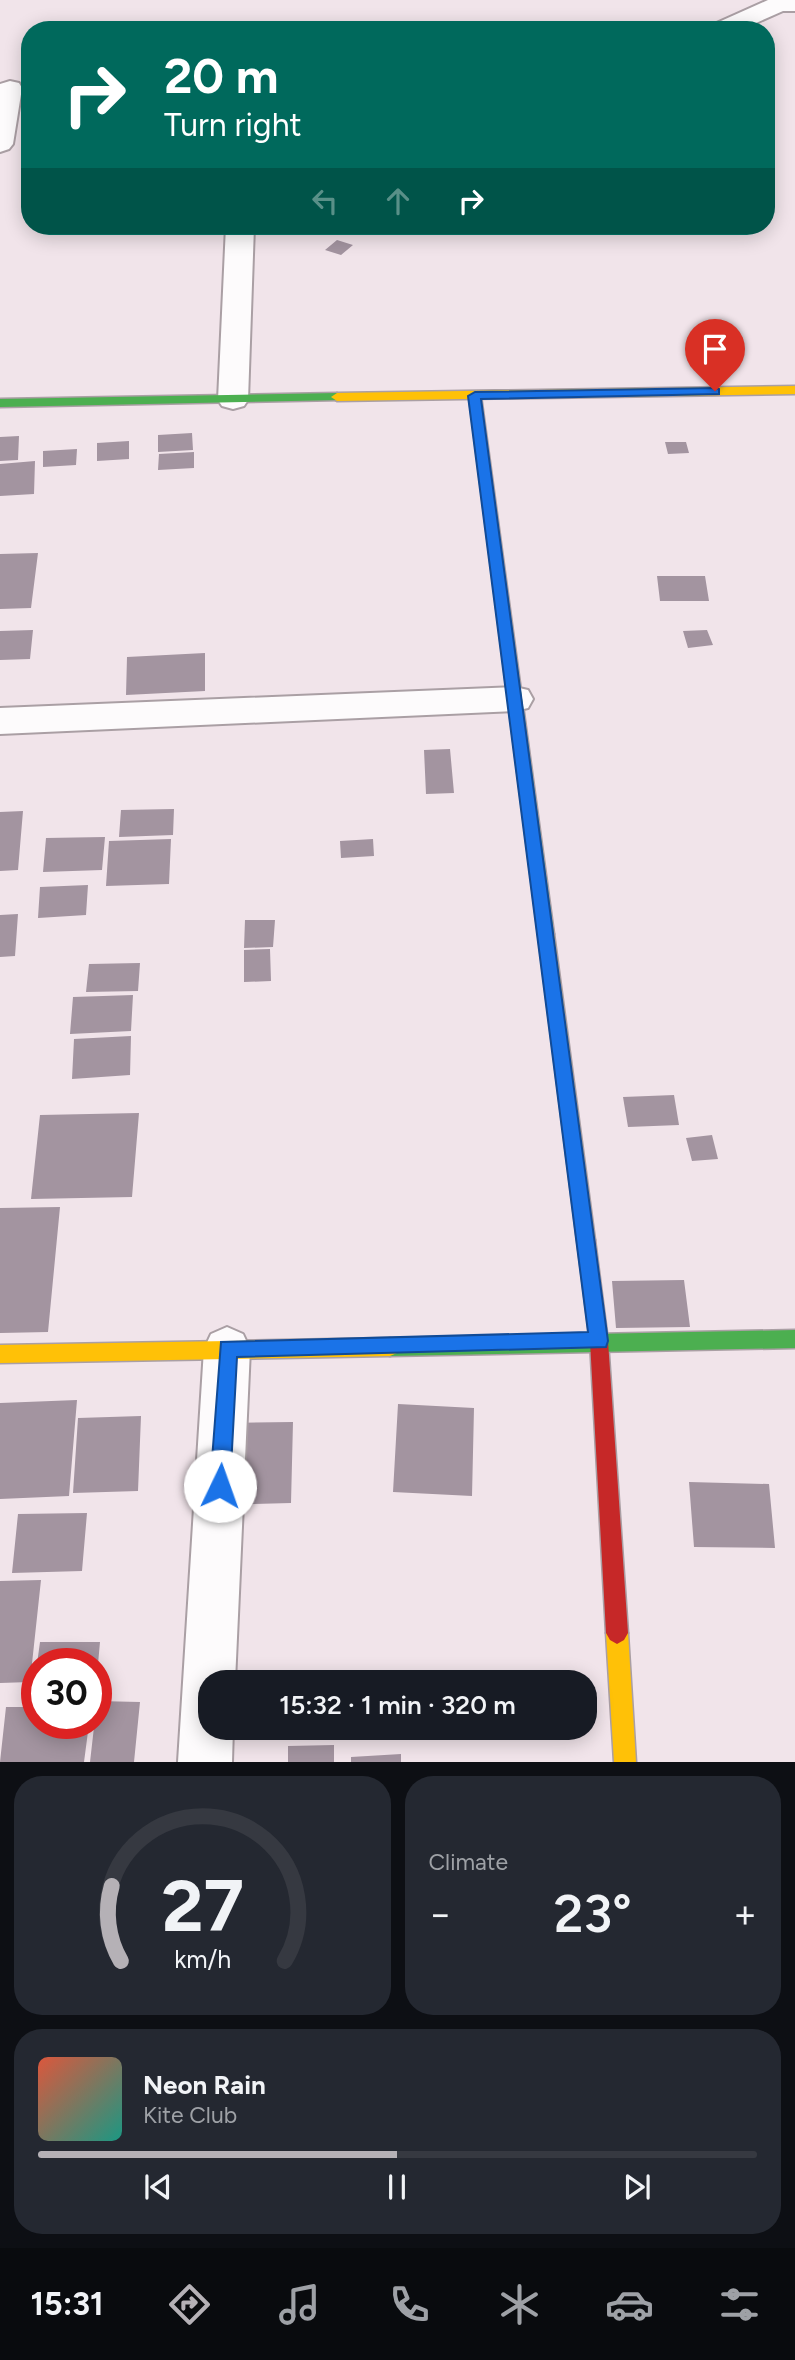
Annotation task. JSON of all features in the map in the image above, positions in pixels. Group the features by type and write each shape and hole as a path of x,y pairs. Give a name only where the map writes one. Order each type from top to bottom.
{"street":[{"path":"740,21 779,4 795,4"},
{"path":"0,144 13,88"},
{"path":"233,400 240,235"},
{"path":"0,403 795,390"},
{"path":"475,396 599,1341 625,1762"},
{"path":"0,721 515,699"},
{"path":"0,1354 795,1339"},
{"path":"205,1762 227,1349"}],"building":[{"path":"337,240 353,245 341,255 325,250"},
{"path":"192,433 193,450 158,452 158,435"},
{"path":"19,436 18,460 0,461 0,437"},
{"path":"129,441 129,459 97,461 97,443"},
{"path":"665,442 686,442 689,453 668,454"},
{"path":"77,449 76,465 43,467 43,451"},
{"path":"194,452 194,468 158,470 159,454"},
{"path":"35,461 34,494 0,496 0,464"},
{"path":"38,553 31,608 0,609 0,554"},
{"path":"657,576 705,576 709,601 660,601"},
{"path":"33,630 30,659 0,660 0,631"},
{"path":"707,630 713,645 688,648 683,631"},
{"path":"205,653 205,691 126,695 127,657"},
{"path":"450,749 454,793 426,794 424,750"},
{"path":"174,809 173,835 119,837 121,810"},
{"path":"23,811 18,870 0,871 0,812"},
{"path":"105,837 102,870 43,872 46,838"},
{"path":"171,839 169,884 106,886 109,841"},
{"path":"373,839 374,856 341,858 340,841"},
{"path":"88,885 86,915 38,918 40,887"},
{"path":"18,914 15,956 0,957 0,915"},
{"path":"245,920 275,920 273,947 244,948"},
{"path":"270,949 271,981 244,982 244,950"},
{"path":"140,963 138,991 86,992 89,964"},
{"path":"133,995 131,1031 70,1034 73,997"},
{"path":"131,1036 130,1075 72,1079 74,1039"},
{"path":"674,1095 679,1125 628,1127 623,1097"},
{"path":"139,1113 132,1197 31,1199 40,1115"},
{"path":"712,1135 718,1159 692,1161 686,1138"},
{"path":"60,1207 48,1332 0,1333 0,1208"},
{"path":"684,1280 690,1327 616,1328 612,1281"},
{"path":"77,1400 69,1496 0,1499 0,1403"},
{"path":"398,1404 474,1408 472,1496 393,1492"},
{"path":"141,1416 138,1491 73,1493 78,1418"},
{"path":"293,1422 291,1503 223,1505 227,1423"},
{"path":"689,1482 769,1484 775,1548 694,1547"},
{"path":"87,1513 82,1571 12,1573 18,1514"},
{"path":"41,1580 34,1648 21,1648 21,1682 0,1683 0,1581"},
{"path":"40,1642 100,1642 99,1648 39,1648"},
{"path":"112,1701 140,1702 134,1762 90,1762 93,1739 112,1739"},
{"path":"6,1707 21,1707 21,1739 87,1739 84,1762 0,1762"},
{"path":"334,1745 334,1762 288,1762 288,1746"},
{"path":"401,1754 401,1762 351,1762 351,1757"}],"traffic: fast":[{"path":"475,396 546,934"},
{"path":"0,403 337,397"},
{"path":"390,1347 795,1339"}],"traffic: slow":[{"path":"337,397 795,390"},
{"path":"546,934 586,1240"},
{"path":"0,1354 390,1347"},
{"path":"617,1633 625,1762"}],"traffic: jam":[{"path":"586,1240 599,1341 617,1633"}],"route":[{"path":"220,1486 227,1349 599,1341 475,396 715,391"}]}
